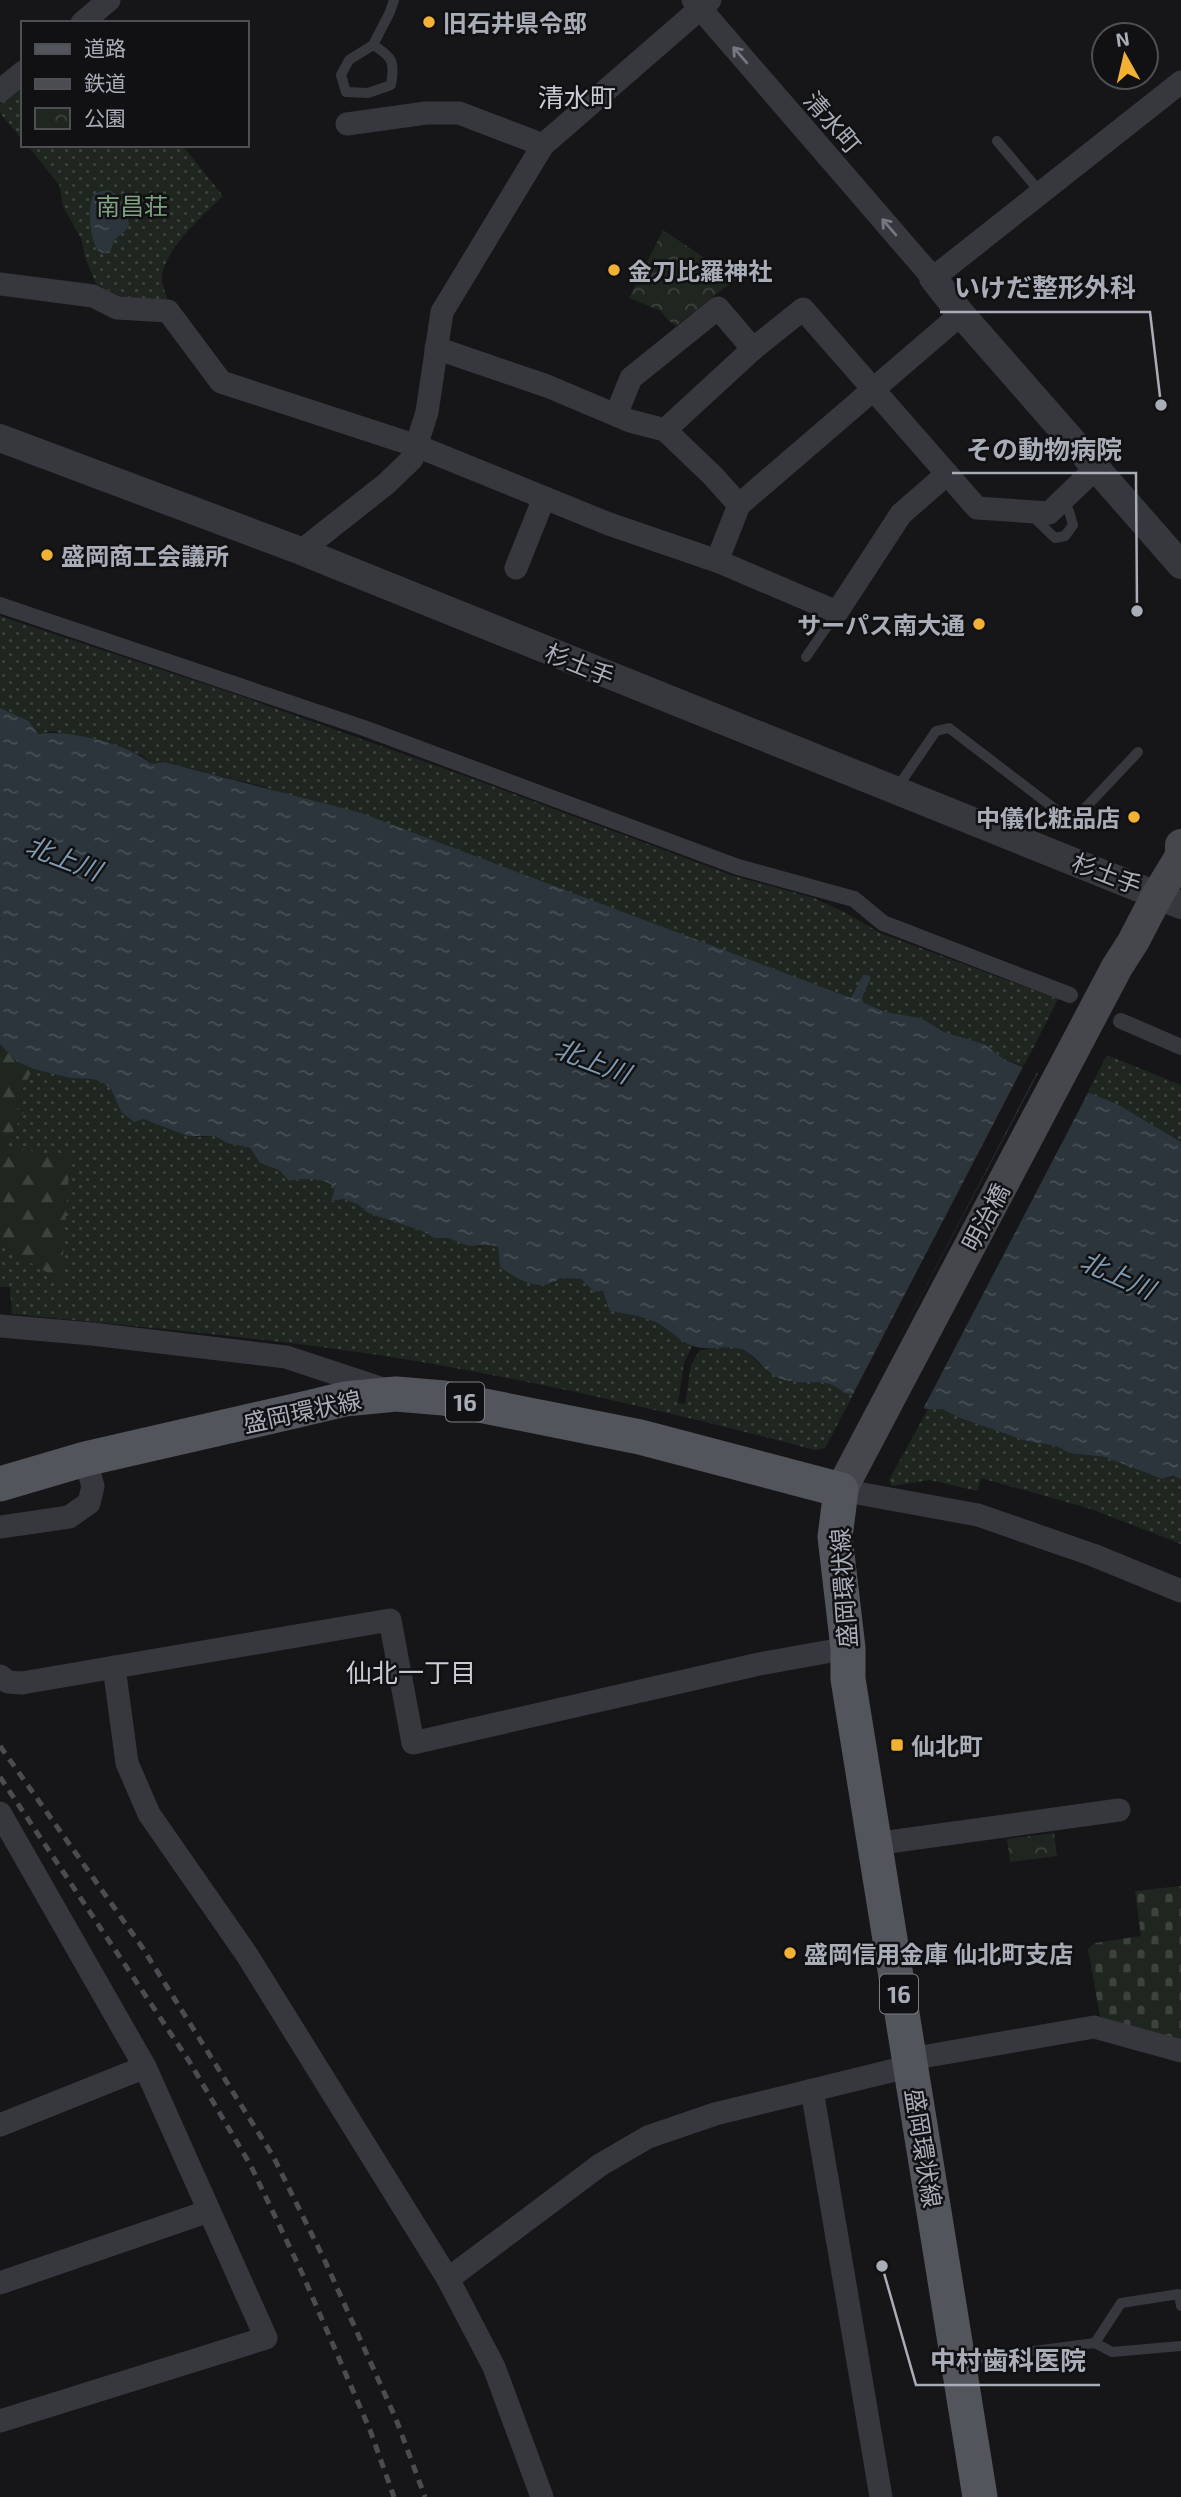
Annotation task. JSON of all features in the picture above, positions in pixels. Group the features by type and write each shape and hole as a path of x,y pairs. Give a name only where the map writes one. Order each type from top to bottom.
{"main road":[{"name":"明治橋","path":"848,1478 1117,967 1133,943 1170,899 1181,856 1181,845"},
{"name":"盛岡環状線","path":"0,1484 86,1460 345,1399 396,1394 444,1398 848,1478 835,1537 848,1647 848,1679 980,2497"}],"street":[{"path":"84,21 109,0"},
{"path":"301,551 386,484 412,459 427,412 442,312 543,145 701,3"},
{"name":"清水町","path":"701,3 933,278"},
{"path":"0,91 21,74"},
{"path":"1181,82 933,278 961,314 1181,565"},
{"path":"347,124 426,113 459,113 543,145"},
{"path":"0,284 93,296 117,308 168,311 221,382 417,446 609,524 717,561 837,612 901,514 947,474"},
{"path":"616,415 631,378 718,307 753,349"},
{"path":"665,430 753,349 803,309 977,508 1049,513 1096,468"},
{"path":"717,561 740,505 961,314"},
{"path":"436,348 547,386 616,415 665,430 740,505"},
{"name":"杉土手","path":"0,438 301,551 1170,899"},
{"path":"516,569 544,498"},
{"path":"0,604 364,728 737,867 854,899 883,923 1070,995"},
{"path":"1121,1021 1181,1047"},
{"path":"0,1326 286,1357 396,1394"},
{"path":"0,1527 69,1517 89,1503 93,1486 86,1460"},
{"path":"848,1478 978,1514 1093,1555 1181,1591"},
{"path":"0,1676 8,1682 22,1683 390,1620 413,1743 759,1664 848,1647"},
{"path":"114,1667 127,1763 149,1814 247,1955 447,2279 494,2367 542,2497"},
{"path":"874,1844 1119,1810"},
{"path":"0,1813 145,2067 266,2338 0,2421"},
{"path":"447,2279 600,2165 648,2137 715,2114 911,2063 1094,2027 1181,2051"},
{"path":"0,2125 145,2067"},
{"path":"812,2090 881,2497"},
{"path":"0,2283 209,2211"}],"lane":[{"path":"373,45 388,54 394,68 391,85 368,93 346,92 341,75 349,60 373,45 394,0"},
{"path":"998,141 1041,193"},
{"path":"806,657 837,612"},
{"path":"895,790 936,731 949,728 1072,822 1138,752"},
{"path":"1095,2343 1121,2303 1180,2294 1181,2306"},
{"path":"958,2361 1095,2343 1112,2352 1181,2346"}],"green space":[{"path":"21,87 21,139 0,113 0,104"},
{"name":"南昌荘","path":"29,147 184,147 223,196 186,233 170,255 162,276 169,304 123,298 96,284 81,238 63,207 60,186"},
{"path":"663,230 736,279 676,326 661,311 629,298"},
{"path":"0,616 241,696 731,875 814,898 880,933 1058,999 1024,1066 1005,1060 984,1044 944,1032 921,1018 886,1012 864,1003 862,998 871,979 863,975 852,999 265,787 164,762 151,764 142,755 53,731 38,734 29,721 0,708"},
{"path":"0,1044 16,1061 33,1069 13,1107 24,1112 5,1146 70,1158 61,1281 0,1244"},
{"path":"1107,1055 1181,1085 1181,1142 1117,1104 1087,1094"},
{"path":"33,1069 102,1082 111,1089 121,1112 197,1137 215,1136 227,1143 250,1148 260,1163 279,1170 289,1181 313,1179 325,1181 335,1187 331,1201 344,1199 359,1205 368,1213 422,1231 434,1238 448,1238 479,1247 499,1247 552,1285 560,1278 581,1279 594,1292 603,1291 620,1308 663,1326 692,1346 684,1363 678,1403 685,1404 691,1365 700,1350 732,1346 748,1353 769,1373 792,1382 834,1384 844,1393 853,1395 825,1448 815,1450 620,1402 422,1362 269,1340 12,1314 10,1287 0,1287 0,1244 60,1280 5,1146 24,1112 12,1108"},
{"path":"928,1409 942,1409 1026,1441 1056,1446 1069,1453 1105,1457 1162,1479 1179,1476 1181,1544 1091,1509 981,1478 977,1491 930,1480 892,1486 889,1480"},
{"path":"1054,1833 1057,1856 1010,1862 1007,1839"},
{"path":"1181,1886 1181,2044 1107,2022 1100,2016 1088,1949 1095,1943 1141,1936 1135,1891"}],"water":[{"path":"109,190 124,199 129,224 114,240 110,253 104,253 99,251 93,240 90,207 95,194"},
{"name":"北上川","path":"0,708 29,721 38,734 65,734 98,740 129,750 151,764 164,762 361,813 851,998 863,975 868,975 871,978 862,998 864,1003 886,1012 921,1018 944,1032 984,1044 1005,1060 1117,1104 1181,1142 1181,1479 1173,1476 1162,1479 1105,1457 1069,1453 1056,1446 1026,1441 942,1409 928,1409 844,1393 830,1384 780,1378 768,1372 745,1351 693,1346 655,1322 610,1311 603,1291 594,1292 581,1279 560,1278 545,1285 529,1283 500,1267 498,1247 469,1246 448,1238 434,1238 422,1231 368,1213 359,1205 344,1199 331,1201 335,1187 325,1181 289,1181 279,1170 260,1163 250,1148 227,1143 215,1136 188,1136 143,1119 134,1122 121,1112 111,1089 102,1082 33,1069 16,1061 0,1044"}],"pier":[{"path":"1025,1063 1039,1069 869,1395 1040,1069 1089,1091 922,1411 851,1398"}],"railway":[{"path":"0,1746 142,1947 273,2156 325,2261 396,2419 425,2497"},
{"path":"0,1777 189,2061 251,2166 302,2273 370,2430 394,2497"}],"place":[{"name":"旧石井県令邸","path":"429,22"},
{"name":"金刀比羅神社","path":"614,270"},
{"name":"いけだ整形外科","path":"1161,405"},
{"name":"盛岡商工会議所","path":"47,555"},
{"name":"その動物病院","path":"1137,611"},
{"name":"サーパス南大通","path":"979,624"},
{"name":"中儀化粧品店","path":"1134,817"},
{"name":"仙北町","path":"897,1745"},
{"name":"盛岡信用金庫 仙北町支店","path":"790,1953"},
{"name":"中村歯科医院","path":"882,2266"}],"district":[{"name":"清水町","path":"577,96"},
{"name":"仙北一丁目","path":"411,1671"}]}
